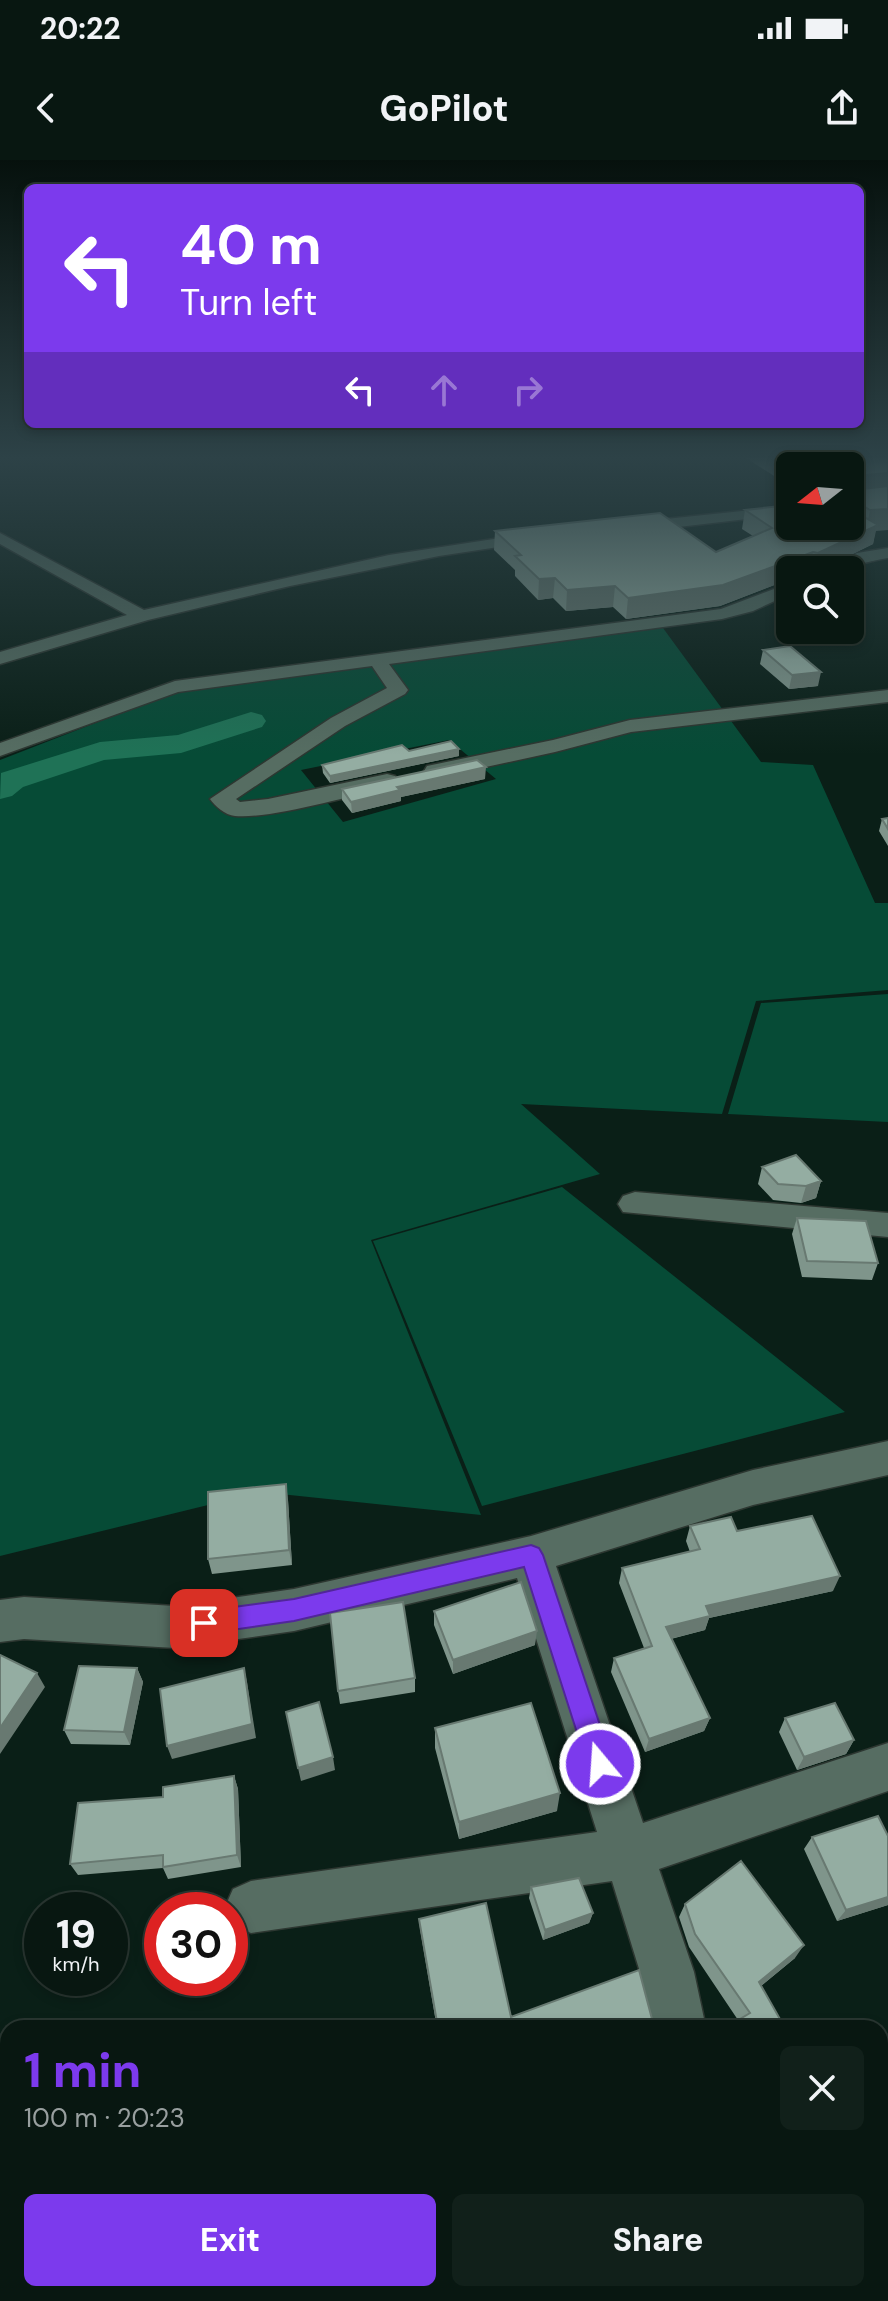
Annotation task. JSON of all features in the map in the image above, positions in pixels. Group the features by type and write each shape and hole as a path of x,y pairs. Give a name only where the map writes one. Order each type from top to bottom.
{"street":[{"path":"31,555 142,616"},
{"path":"0,658 142,616 347,566 410,555"},
{"path":"0,750 175,687 722,614 776,594"},
{"path":"377,660 398,690 338,722 221,799 235,809 268,806 555,746 630,726 888,696"},
{"path":"635,1204 888,1225"},
{"path":"0,1621 24,1618 175,1627 294,1610 531,1555 739,1491 829,1467 888,1458"},
{"path":"531,1555 630,1853 667,1972 676,2020"},
{"path":"251,1907 630,1853 888,1767"}],"green space":[{"path":"663,628 761,762 813,765 875,903 888,903 888,990 756,1001 722,1114 521,1104 600,1174 371,1240 481,1515 261,1492 0,1556 0,760 188,687","holes":["449,740 496,779 343,822 301,770"]},
{"path":"888,994 888,1122 728,1114 761,1003"},
{"path":"562,1187 845,1412 482,1506 373,1241"}],"building":[{"path":"805,555 776,556 776,566 723,585 628,598 615,586 567,590 555,578 539,579 515,556"},
{"path":"790,646 821,672 792,675 763,650"},
{"path":"451,741 459,749 330,776 322,765 402,745 409,751"},
{"path":"477,760 486,767 397,787 400,790 351,802 342,789"},
{"path":"796,1155 821,1181 806,1186 778,1184 762,1167"},
{"path":"797,1218 866,1221 878,1263 807,1261"},
{"path":"286,1484 289,1550 208,1559 208,1492"},
{"path":"812,1516 840,1576 706,1606 710,1616 666,1627 710,1718 649,1739 614,1658 652,1646 622,1568 700,1549 690,1526 731,1517 737,1531"},
{"path":"521,1582 537,1631 453,1660 434,1611"},
{"path":"403,1602 415,1678 338,1691 330,1613"},
{"path":"0,1655 37,1673 0,1728"},
{"path":"79,1666 137,1668 124,1732 64,1730"},
{"path":"244,1668 252,1724 167,1746 160,1689"},
{"path":"319,1702 333,1757 298,1768 286,1712"},
{"path":"531,1703 560,1793 459,1822 435,1728"},
{"path":"835,1703 854,1740 804,1757 785,1718"},
{"path":"234,1776 237,1855 163,1867 163,1855 70,1864 78,1803 163,1797 163,1787"},
{"path":"878,1816 888,1836 888,1897 846,1910 812,1837"},
{"path":"741,1861 804,1945 759,1982 780,2020 738,2020 750,2013 695,1934 685,1904"},
{"path":"579,1878 593,1913 545,1930 531,1887"},
{"path":"486,1903 511,2017 639,1970 654,2020 437,2020 419,1919"}],"waterway":[{"path":"0,789 12,780 100,751 181,744 251,721"}],"route":[{"path":"204,1623 294,1610 531,1555 600,1764"}]}
